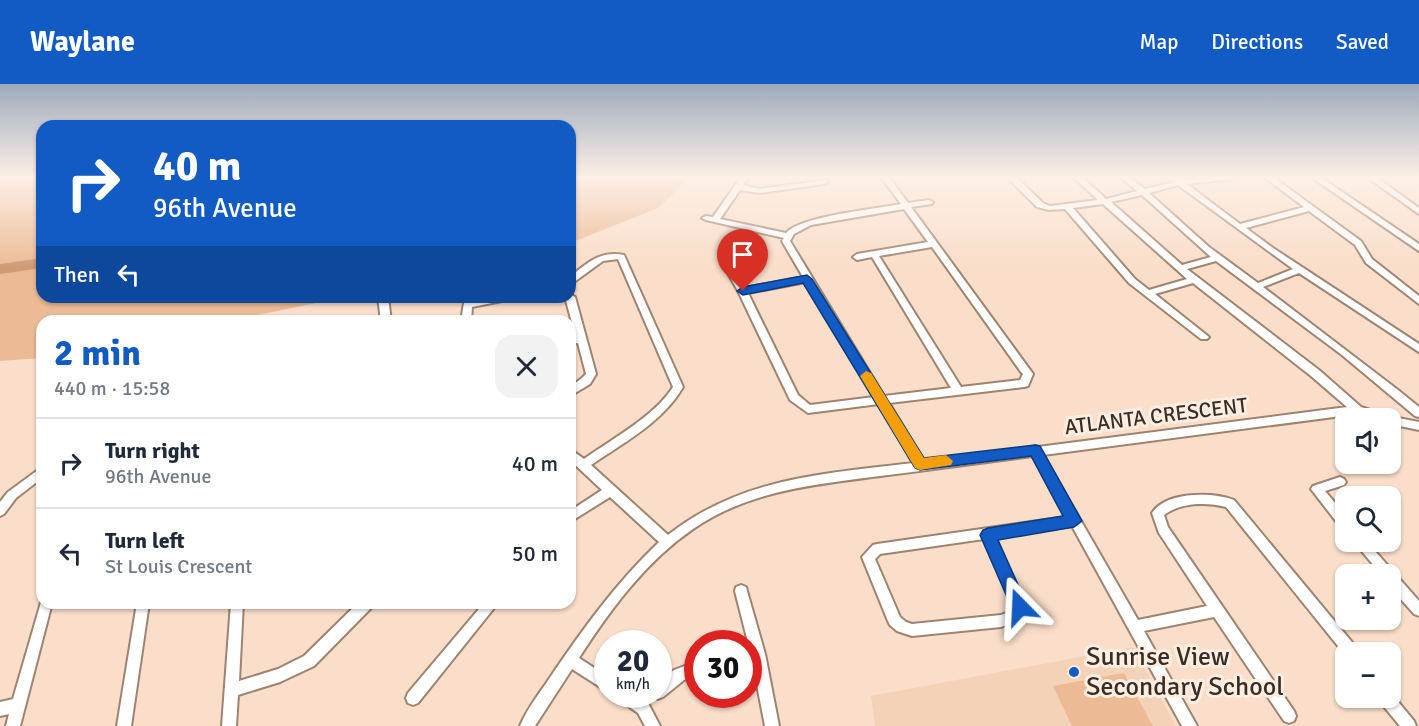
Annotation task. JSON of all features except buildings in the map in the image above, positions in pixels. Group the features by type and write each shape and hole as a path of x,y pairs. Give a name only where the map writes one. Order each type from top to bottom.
{"street":[{"path":"722,207 711,219 787,236 809,224 909,207 1028,374 1024,382 1019,385 880,399 815,410 803,407 794,397 743,291 726,263"},
{"path":"1067,207 1102,250 1147,293 1204,337"},
{"path":"1113,207 1194,280 1315,374 1355,408"},
{"path":"1162,207 1217,258 1343,350 1419,412"},
{"path":"1212,207 1300,270 1419,349"},
{"path":"1359,207 1419,248"},
{"path":"1239,227 1310,208 1358,243 1369,261 1419,301"},
{"path":"787,236 789,250 920,464"},
{"path":"857,257 934,244"},
{"path":"874,254 959,392"},
{"path":"576,277 600,258 612,255 624,260 678,387 675,395 662,407 583,465"},
{"path":"1180,268 1217,258"},
{"path":"1258,286 1300,270"},
{"path":"743,291 807,279"},
{"path":"1147,293 1194,280"},
{"path":"466,315 467,305 477,303"},
{"path":"576,318 591,374 576,388"},
{"path":"576,340 582,339"},
{"name":"ATLANTA CRESCENT","path":"527,726 570,660 628,583 668,543 705,516 765,490 798,482 920,464 1168,436 1335,413"},
{"path":"1401,422 1419,426"},
{"path":"1035,450 1190,726"},
{"path":"576,459 668,543"},
{"path":"0,511 12,495 36,477"},
{"path":"1335,513 1318,494 1317,489 1340,482"},
{"path":"576,513 610,490"},
{"path":"1289,717 1163,529 1158,513 1164,507 1208,498 1230,503 1239,510 1343,642"},
{"path":"988,535 1016,593 1020,607 1014,616 1001,621 912,630 902,627 895,621 868,557 877,549 1074,521"},
{"path":"1369,552 1379,564"},
{"path":"1401,588 1418,606"},
{"path":"741,591 748,630"},
{"path":"13,726 44,609"},
{"path":"124,726 141,609"},
{"path":"229,726 237,609"},
{"path":"232,690 280,675 309,661 361,609"},
{"path":"413,698 487,609"},
{"path":"1135,627 1217,610"},
{"path":"570,660 594,676"},
{"path":"762,689 772,726"},
{"path":"0,710 19,705"},
{"path":"643,708 653,726"},
{"path":"1394,708 1409,726"}],"shaded area":[{"path":"0,207 36,207 36,303 316,303 257,315 36,315 36,358 0,361"},
{"path":"576,207 658,208 576,241"},
{"name":"Sunrise View Secondary School","path":"1133,647 1176,726 875,726 871,696"},
{"path":"1124,673 1153,726 1072,726 1053,686"}],"waterway":[{"path":"0,269 36,264"}],"slow traffic":[{"path":"866,376 920,464 946,461"}],"place":[{"name":"Sunrise View Secondary School","path":"1074,672"}],"route":[{"path":"743,291 807,279 920,464 1035,450 1074,521 988,535 1016,593 1020,607"}]}
